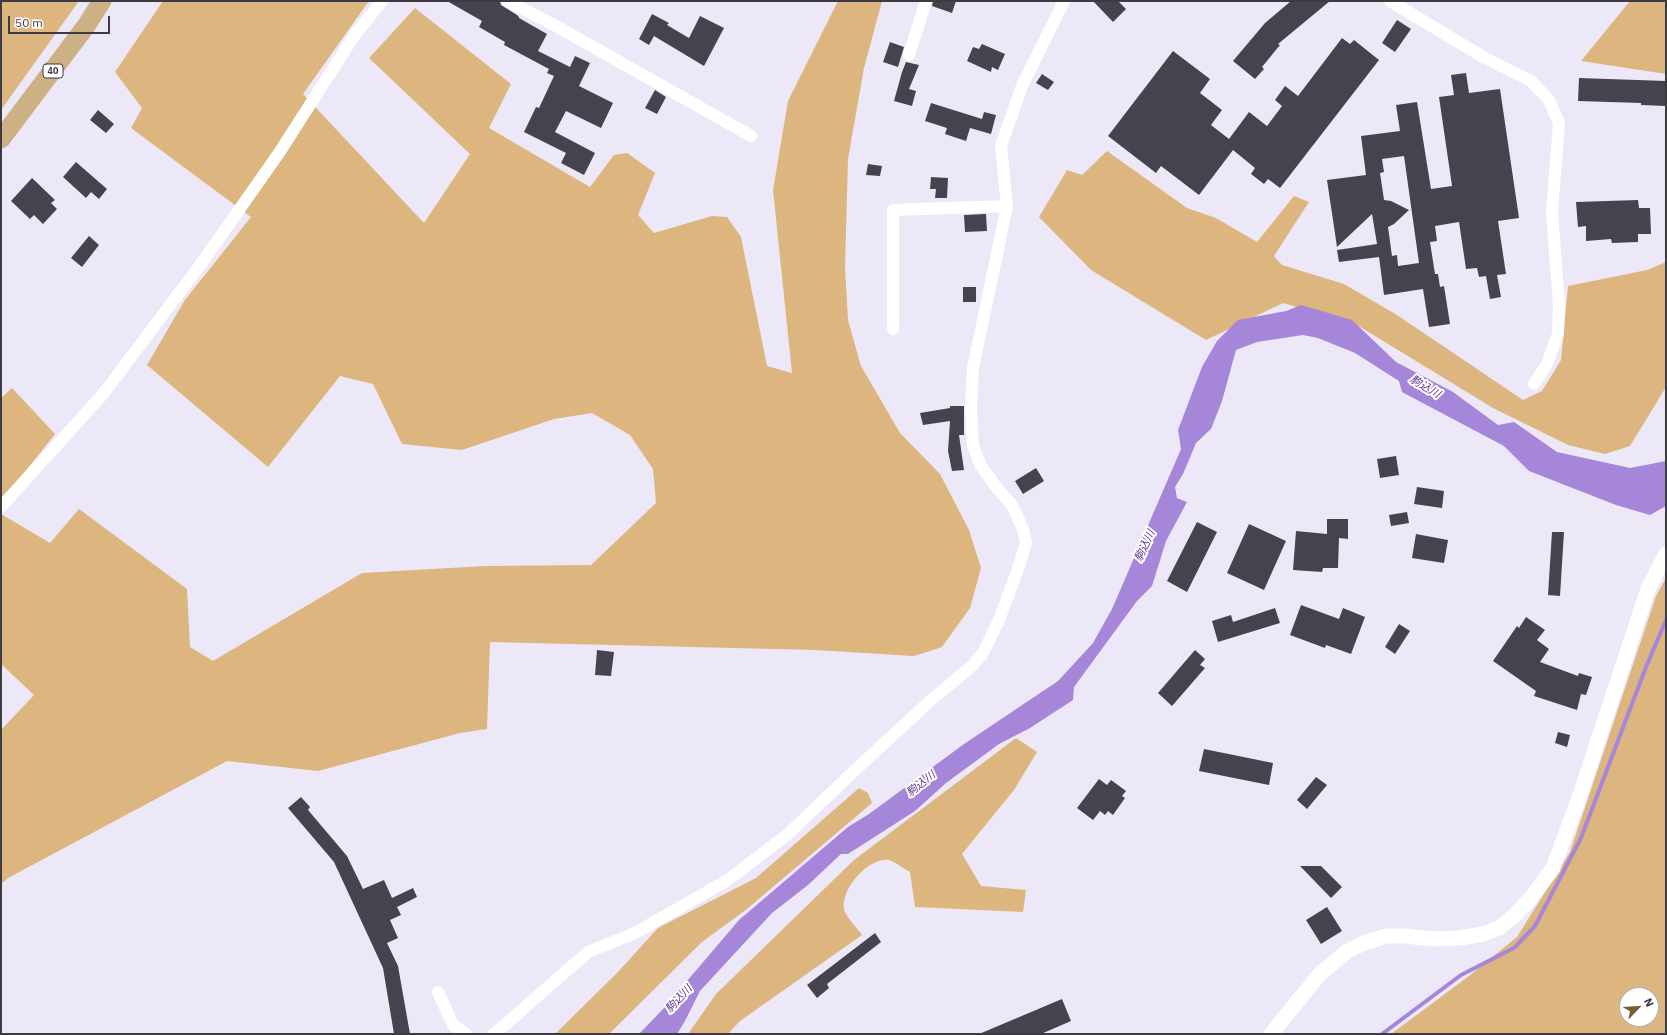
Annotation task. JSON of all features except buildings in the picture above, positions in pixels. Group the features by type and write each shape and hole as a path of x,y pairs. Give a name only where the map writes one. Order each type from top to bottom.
{"main road":[{"name":"40","path":"1,139 82,32 102,1"}],"street":[{"path":"1,507 104,393 201,264 279,152 354,36 382,1"},
{"path":"507,1 556,26 751,136"},
{"path":"909,55 926,1"},
{"path":"493,1034 588,952 635,933 728,880 788,834 918,712 973,665 983,653 999,620 1026,543 1023,529 1012,505 996,487 981,466 973,446 971,408 973,368 1007,206 1001,146 1022,86 1064,1"},
{"path":"1390,1 1485,58 1531,81 1549,100 1559,123 1552,212 1559,305 1558,334 1547,364 1534,384"},
{"path":"893,329 893,210 1007,206"},
{"path":"1271,1034 1320,974 1346,952 1364,943 1386,936 1406,936 1432,939 1460,938 1483,934 1499,928 1516,914 1531,898 1553,868 1581,792 1648,589 1666,554"},
{"path":"438,992 453,1026 466,1034"}],"shaded area":[{"path":"1,1 79,1 1,110"},
{"path":"163,1 369,1 303,94 424,223 470,154 369,58 415,8 511,84 489,128 590,187 614,155 627,153 655,173 638,215 654,233 712,216 727,217 741,237 767,366 792,373 773,190 788,101 838,1 882,1 864,68 848,159 845,268 848,320 861,366 900,433 940,474 969,530 981,568 970,608 942,647 914,656 815,650 490,642 487,729 460,733 318,771 227,761 8,878 1,884 1,730 34,695 1,664 1,514 50,543 79,509 187,589 190,647 213,661 362,573 485,566 591,565 656,503 653,469 630,435 592,413 554,419 462,450 402,444 373,384 340,376 268,467 147,365 185,300 251,217 131,128 142,108 115,72"},
{"path":"1630,1 1666,1 1666,74 1581,61"},
{"path":"1107,151 1187,208 1216,218 1257,242 1294,196 1309,202 1274,256 1282,265 1344,284 1397,315 1523,400 1542,391 1561,360 1568,286 1647,270 1666,262 1666,387 1630,446 1605,454 1568,445 1493,408 1357,325 1283,303 1206,340 1091,270 1039,217 1067,170 1082,175"},
{"path":"12,388 55,434 1,502 1,398"},
{"path":"1666,578 1666,1034 1391,1034 1469,976 1517,937 1570,852 1656,596"},
{"path":"1016,738 1037,752 1014,790 962,854 981,886 1026,890 1023,912 915,907 910,872 892,861 881,860 864,869 856,877 846,895 844,904 845,912 862,935 740,1021 728,1034 688,1034 716,994 854,860"},
{"path":"859,788 868,793 872,803 747,909 702,942 609,1034 555,1034 617,973 658,928 756,878"}],"water":[{"name":"駒込川","path":"1301,305 1352,320 1396,362 1453,392 1498,425 1514,422 1557,452 1630,468 1666,461 1666,506 1650,515 1616,505 1529,471 1504,446 1402,392 1399,381 1355,353 1318,338 1303,335 1257,342 1236,350 1222,401 1211,429 1196,443 1183,474 1175,487 1177,498 1187,502 1166,541 1152,586 1137,601 1074,687 1073,700 1030,728 999,744 946,783 915,811 848,854 841,854 808,885 772,913 700,991 677,1034 639,1034 664,1008 739,920 848,827 869,814 964,744 1058,681 1093,643 1112,609 1181,449 1178,430 1202,367 1217,341 1238,320 1286,311"}],"waterway":[{"path":"1382,1034 1461,975 1514,948 1535,926 1581,838 1646,667 1666,620"}]}
